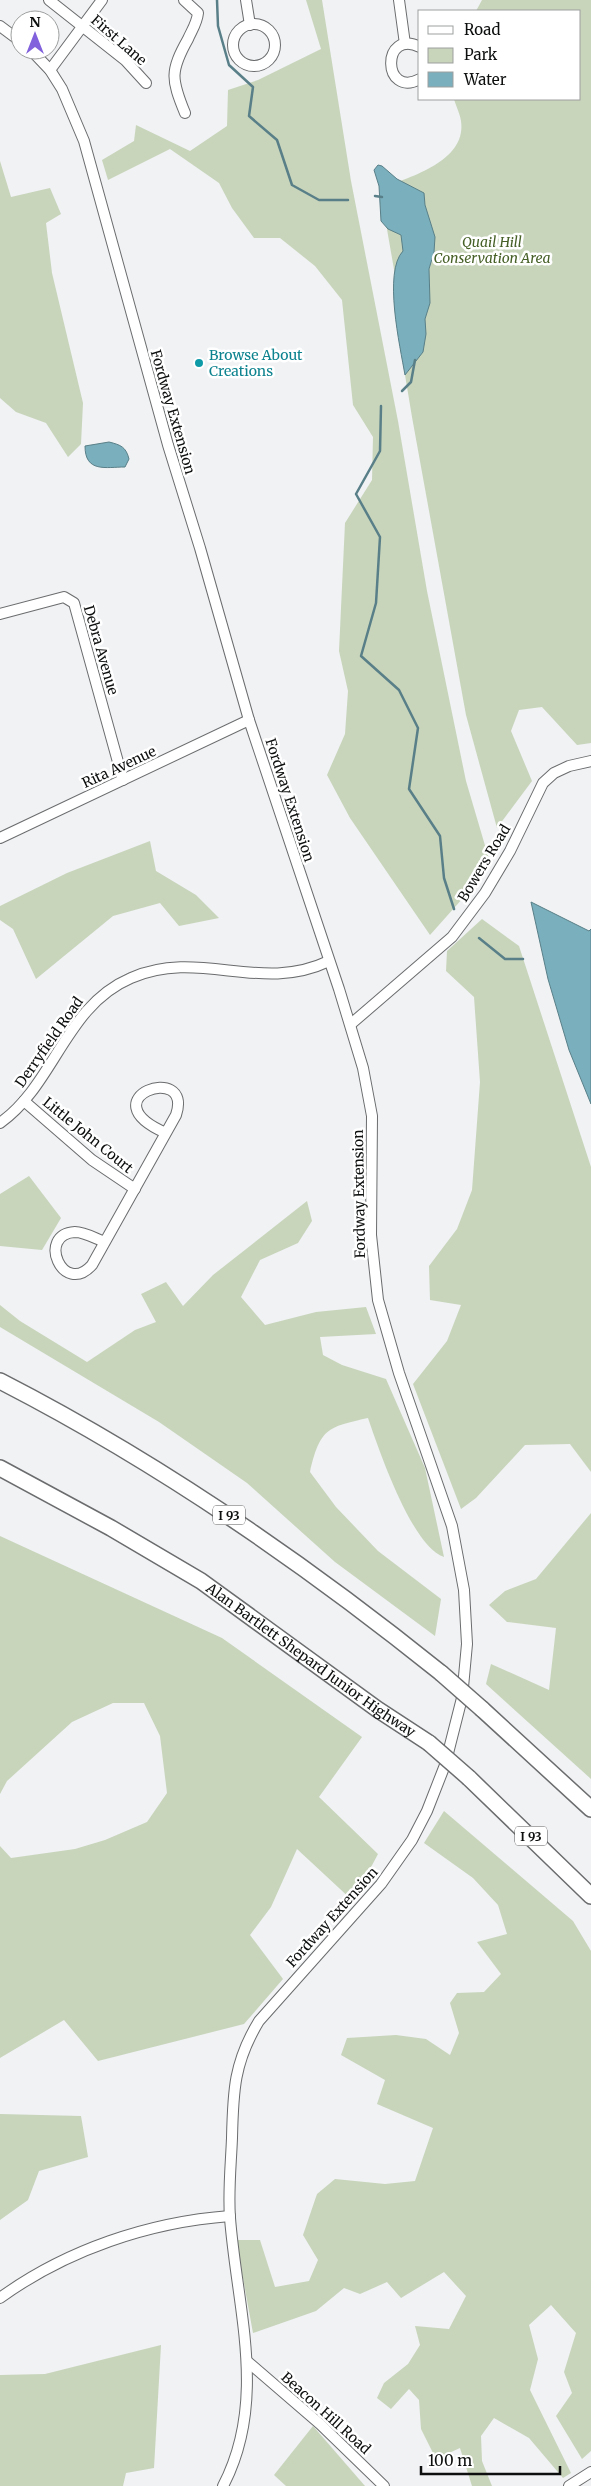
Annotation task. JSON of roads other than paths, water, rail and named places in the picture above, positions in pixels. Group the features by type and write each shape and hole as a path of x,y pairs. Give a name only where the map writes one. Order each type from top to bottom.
{"highway":[{"name":"I 93","path":"0,1381 107,1439 222,1510 338,1592 441,1673 482,1708 591,1809"},
{"name":"Alan Bartlett Shepard Junior Highway","path":"0,1468 111,1528 201,1581 377,1709 429,1743 469,1778 591,1896"}],"street":[{"name":"First Lane","path":"50,0 125,60 146,83"},
{"path":"50,70 84,27 102,0"},
{"path":"184,0 198,13 196,23 177,59 173,73 174,88 185,113"},
{"path":"246,0 250,24"},
{"path":"399,0 405,44"},
{"path":"250,24 264,27 271,33 275,42 273,55 266,62 258,66 244,64 234,51 233,42 236,34 250,24"},
{"path":"418,47 405,44 392,53 391,68 397,78 404,82 418,79"},
{"name":"Fordway Extension","path":"40,60 50,70 67,100 84,141 168,445 200,548 249,720 351,1024 363,1068 372,1116 371,1235 378,1300 399,1373 443,1496 458,1547 467,1622 465,1677 456,1730 445,1765 412,1840 381,1884 272,2004 248,2040 236,2070 230,2216 248,2362 245,2418 240,2448 223,2486"},
{"name":"Debra Avenue","path":"0,614 64,597 74,603 123,780"},
{"name":"Rita Avenue","path":"0,838 249,720"},
{"name":"Bowers Road","path":"351,1024 452,937 485,893 510,851 543,783 554,773 569,766 591,761"},
{"name":"Derryfield Road","path":"0,1123 24,1101 80,1017 106,992 131,978 152,971 182,966 260,975 282,975 305,971 329,961"},
{"path":"105,1242 78,1232 66,1235 57,1245 55,1254 58,1263 68,1272 81,1273 92,1265 135,1189 166,1133 178,1111 176,1098 167,1088 159,1086 150,1088 138,1100 138,1113 146,1123 166,1133"},
{"name":"Little John Court","path":"24,1101 92,1160 135,1189"},
{"path":"0,2298 35,2275 93,2247 166,2226 230,2216"},
{"name":"Beacon Hill Road","path":"248,2362 320,2424 384,2486"},
{"path":"569,2486 591,2472"}],"water":[{"path":"378,165 382,166 397,179 424,193 425,205 435,237 434,252 429,269 430,303 425,319 426,334 423,352 405,375 397,329 394,292 394,275 397,261 403,251 401,235 388,229 381,221 379,186 374,170"},
{"path":"109,442 125,449 129,459 125,467 98,467 89,461 85,446"},
{"path":"531,902 589,931 591,929 591,1104 569,1050 548,979"}],"waterway":[{"path":"217,0 218,26 229,65 253,87 249,116 277,140 292,185 319,200 348,200"},
{"path":"375,196 382,197"},
{"path":"402,391 411,382 415,360"},
{"path":"381,406 380,451 356,494 380,537 376,603 361,656 399,690 418,728 409,789 440,836 444,878 454,909"},
{"path":"479,938 505,959 523,959"}],"place":[{"name":"Browse About Creations","path":"199,363"}],"park label":[{"name":"Quail Hill Conservation Area","path":"492,250"}]}
